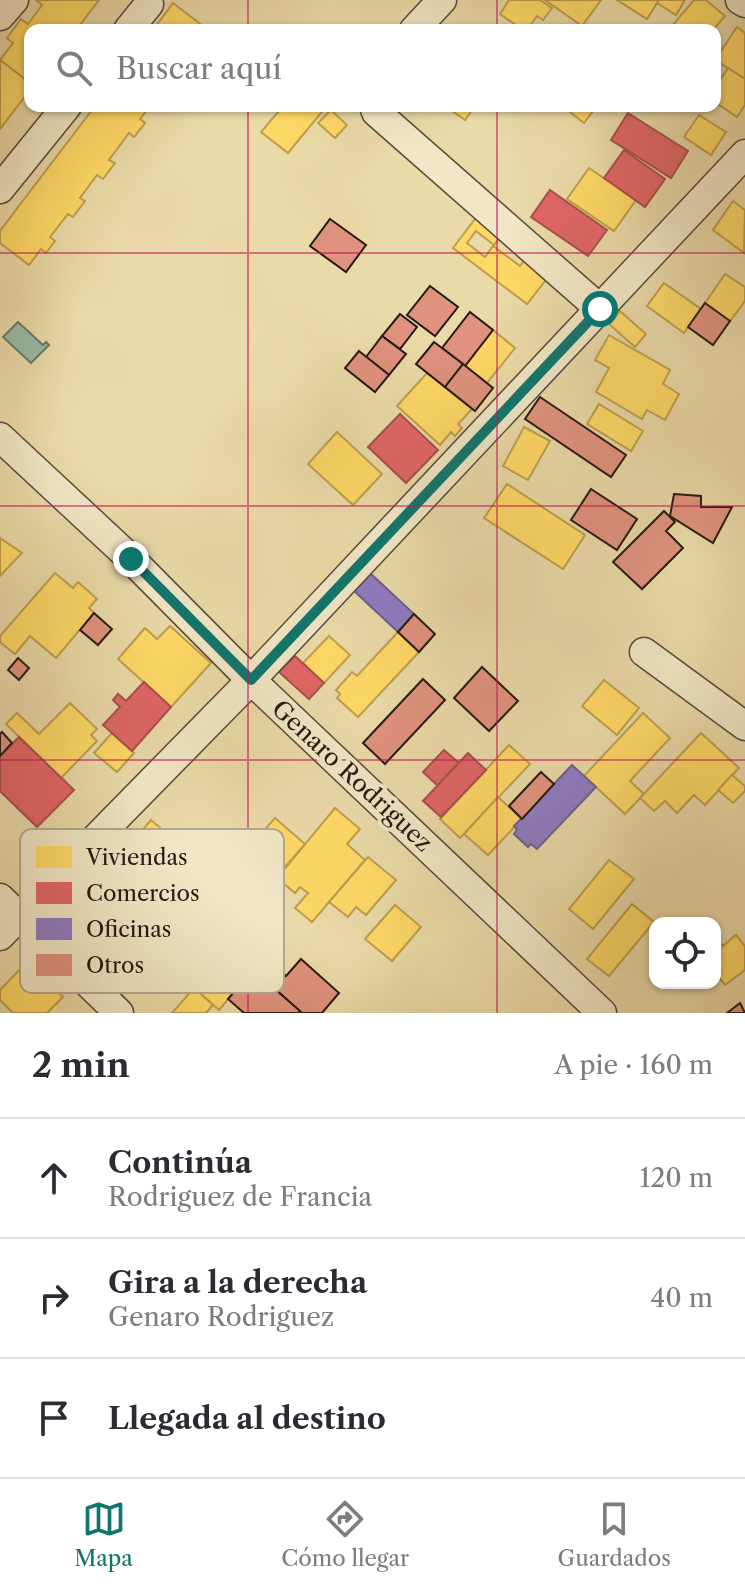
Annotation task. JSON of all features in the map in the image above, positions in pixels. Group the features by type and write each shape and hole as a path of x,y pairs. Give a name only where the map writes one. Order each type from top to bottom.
{"street":[{"path":"420,24 442,0"},
{"path":"133,24 149,4"},
{"path":"0,189 62,112"},
{"path":"376,112 600,309"},
{"path":"96,829 251,680 745,154"},
{"name":"Genaro Rodriguez","path":"0,437 131,559 251,680 602,1013"},
{"path":"644,652 745,726"},
{"path":"96,993 119,1013"}],"shaded area":[{"path":"18,322 43,345 46,342 49,345 31,363 3,337"}],"building: Viviendas":[{"path":"36,0 99,0 81,24 28,24 42,5"},
{"path":"509,0 540,0 552,8 543,20 537,16 531,24 514,24 500,14"},
{"path":"545,0 601,0 583,24"},
{"path":"617,0 659,0 647,19"},
{"path":"659,0 685,0 676,15 657,3"},
{"path":"694,0 706,0 725,16 718,24 674,24"},
{"path":"173,3 200,24 157,24"},
{"path":"21,19 28,24 24,24 24,78 0,60 13,43 7,38"},
{"path":"737,27 745,33 745,79 721,64 721,51"},
{"path":"0,60 24,78 24,98 0,129"},
{"path":"728,68 745,79 745,105 737,117 721,106 721,79"},
{"path":"90,112 145,112 140,119 145,123 134,137 129,133 109,160 115,163 103,179 97,175 80,198 85,201 73,217 68,214 50,237 55,241 46,253 41,249 29,265 0,243 0,231"},
{"path":"278,112 322,112 288,153 261,132"},
{"path":"329,112 333,112 347,125 335,138 318,123"},
{"path":"454,112 471,112 465,120"},
{"path":"570,112 592,112 584,123"},
{"path":"699,115 726,132 711,155 684,137"},
{"path":"589,168 636,200 614,231 567,199"},
{"path":"733,201 745,210 744,253 713,230"},
{"path":"478,215 503,234 494,245 476,231 467,243 485,257 493,246 520,266 530,253 553,271 527,304 453,248"},
{"path":"725,274 745,287 745,301 730,321 705,303"},
{"path":"664,283 701,309 684,333 647,306"},
{"path":"620,311 646,334 635,347 609,324"},
{"path":"493,330 515,348 487,383 465,366"},
{"path":"609,335 670,370 663,384 679,394 665,420 647,410 642,419 596,392 609,368 595,360"},
{"path":"427,373 472,409 458,424 462,428 455,436 451,432 440,445 397,406"},
{"path":"599,404 643,431 631,451 587,424"},
{"path":"524,427 550,441 528,480 503,466"},
{"path":"337,432 382,474 353,505 308,464"},
{"path":"507,484 585,535 563,569 484,518"},
{"path":"0,538 22,553 0,576"},
{"path":"55,573 73,588 78,582 97,599 89,608 94,613 56,658 30,636 15,654 0,642 0,636"},
{"path":"170,626 211,663 171,707 118,659 145,628 157,639"},
{"path":"398,632 419,652 358,717 337,698 340,694 336,690 352,672 357,676"},
{"path":"329,636 350,655 324,683 303,663"},
{"path":"604,680 639,708 617,735 582,706"},
{"path":"70,703 97,729 91,735 97,741 61,778 6,724 17,713 39,734"},
{"path":"643,713 670,738 630,781 644,794 625,814 584,776"},
{"path":"112,733 134,753 117,772 94,753"},
{"path":"701,733 739,768 705,805 694,795 677,813 665,801 654,811 640,798"},
{"path":"509,745 530,764 460,838 440,819"},
{"path":"732,775 745,786 745,791 733,803 718,790"},
{"path":"498,797 522,819 488,855 464,834"},
{"path":"335,808 360,829 347,844 365,860 312,922 295,908 308,893 300,887 295,893 284,884 284,870"},
{"path":"275,818 305,844 285,867 284,829 265,829"},
{"path":"151,820 162,829 143,829"},
{"path":"368,857 396,880 366,915 356,907 348,917 329,902"},
{"path":"609,860 634,879 593,929 569,909"},
{"path":"632,904 649,918 649,928 609,976 587,959"},
{"path":"395,905 421,927 392,961 365,939"},
{"path":"736,935 745,946 745,970 725,985 721,980 721,944 723,946"},
{"path":"20,969 20,993 59,993 63,997 47,1013 13,1013 0,1000 0,990"},
{"path":"190,993 200,993 213,1005 206,1013 172,1013"},
{"path":"200,993 233,993 219,1010"}],"building: Comercios":[{"path":"628,113 688,151 671,178 611,140"},
{"path":"624,150 665,179 645,207 604,178"},
{"path":"550,190 607,230 588,256 531,217"},
{"path":"400,414 438,450 406,483 368,447"},
{"path":"295,656 324,683 309,699 279,672"},
{"path":"144,682 171,707 132,751 103,725 120,707 113,700 118,694 126,701"},
{"path":"19,737 74,790 37,827 0,791 0,756"},
{"path":"444,750 459,763 438,786 423,772"},
{"path":"468,753 486,770 441,817 423,801"}],"building: Oficinas":[{"path":"370,573 414,614 398,632 354,591"},
{"path":"572,765 596,787 537,849 531,844 528,847 514,834 517,829 514,826"}],"building: Otros":[{"path":"330,219 366,245 346,272 310,246"},
{"path":"430,286 458,307 435,336 407,315"},
{"path":"705,303 730,321 713,345 688,327"},
{"path":"470,312 493,330 465,366 442,348"},
{"path":"400,314 417,327 400,349 382,336"},
{"path":"382,336 406,354 389,375 366,357"},
{"path":"434,342 463,364 445,387 416,364"},
{"path":"359,351 389,375 375,392 345,368"},
{"path":"463,364 493,388 475,411 445,387"},
{"path":"540,397 626,455 611,477 525,419"},
{"path":"591,489 637,519 617,550 571,520"},
{"path":"674,494 701,496 701,507 732,507 713,543 670,516"},
{"path":"664,511 675,522 666,531 683,548 642,589 613,562"},
{"path":"94,613 112,629 98,645 80,630"},
{"path":"414,614 435,634 419,652 398,632"},
{"path":"18,658 29,668 19,680 8,670"},
{"path":"482,667 518,701 489,731 454,698"},
{"path":"423,679 445,700 385,764 363,743"},
{"path":"2,732 12,743 0,756 0,734"},
{"path":"541,772 554,784 522,819 509,806"},
{"path":"301,959 339,993 322,1013 302,1013 280,993 284,993 284,974 286,976"},
{"path":"233,993 279,993 300,1011 244,1013 228,999"},
{"path":"740,1003 745,1013 727,1013"}],"route":[{"path":"131,559 251,680 600,309"}]}
